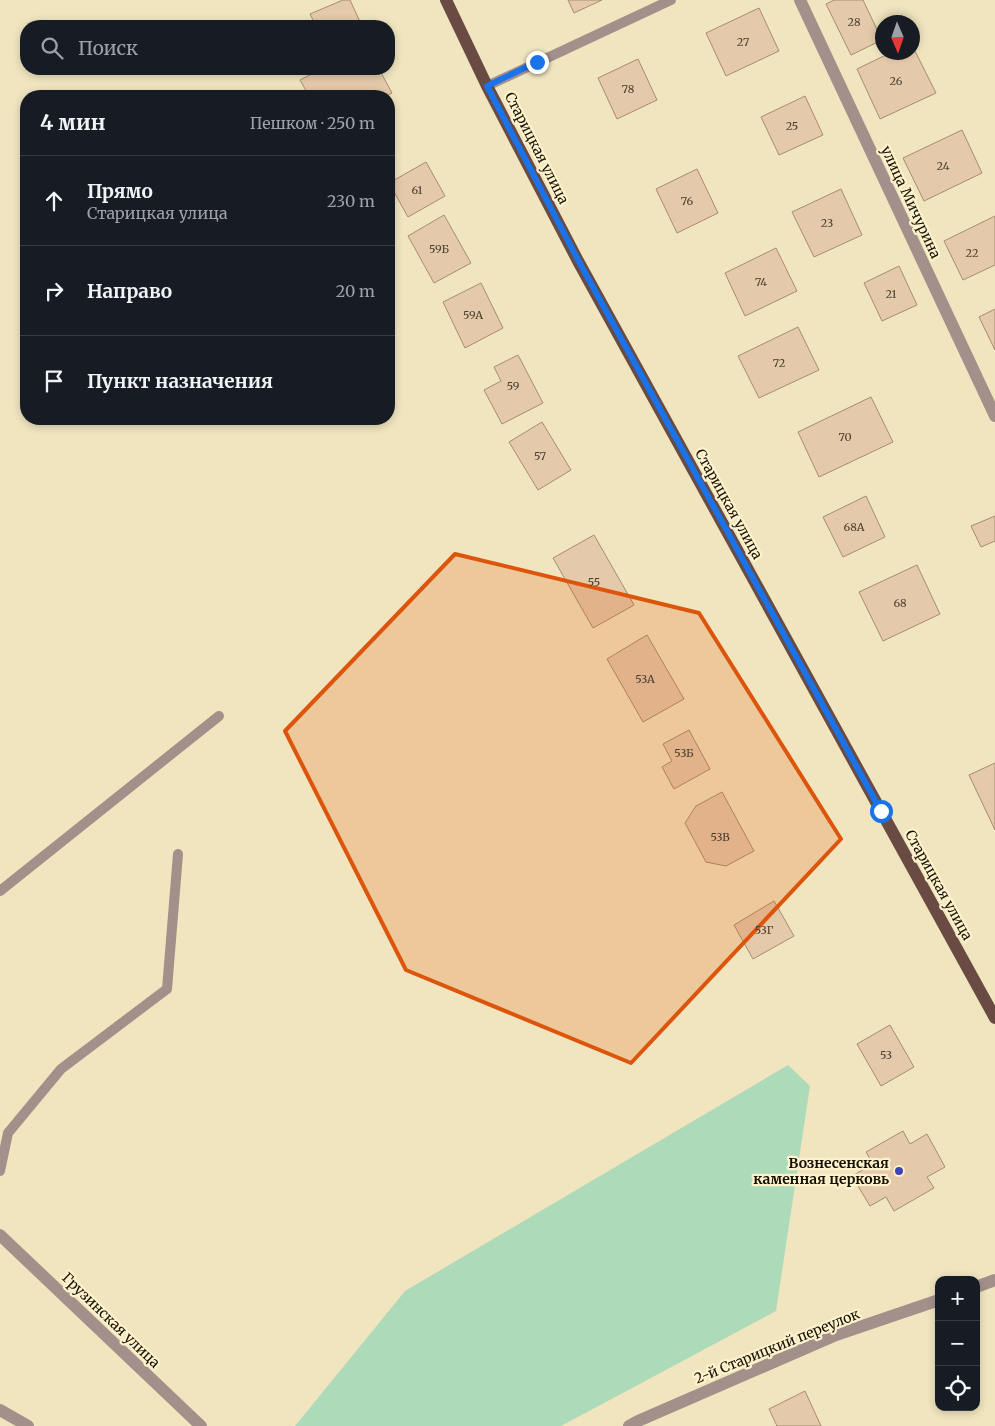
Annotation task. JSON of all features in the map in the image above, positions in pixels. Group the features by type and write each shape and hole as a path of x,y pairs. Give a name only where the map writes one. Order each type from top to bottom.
{"main road":[{"name":"Старицкая улица","path":"446,0 487,86 588,278 995,1018"}],"street":[{"name":"улица Мичурина","path":"800,0 995,416"},
{"name":"Грузинская улица","path":"0,1235 201,1426"},
{"path":"980,1286 995,1280"},
{"name":"2-й Старицкий переулок","path":"629,1426 836,1335 935,1301"},
{"path":"0,1410 28,1426"}],"lane":[{"path":"487,86 671,0"},
{"path":"0,891 219,716"},
{"path":"0,1171 8,1133 61,1069 167,989 178,854"}],"highlighted area":[{"path":"455,554 699,613 841,839 631,1063 406,970 285,731"}],"green space":[{"path":"788,1065 810,1086 776,1311 561,1426 295,1426 405,1291"}],"building":[{"path":"343,0 350,0 359,20 313,20 310,14"},
{"path":"568,0 602,0 574,13"},
{"path":"834,0 863,0 875,25 875,43 851,55 826,4"},
{"path":"759,8 779,51 726,76 706,33"},
{"path":"638,59 657,100 617,119 598,78"},
{"path":"876,60 920,60 936,93 880,119 857,69"},
{"path":"310,75 382,75 390,90 306,90 300,80"},
{"path":"805,96 823,135 779,155 761,117"},
{"path":"962,130 982,173 924,201 903,158"},
{"path":"426,162 445,196 408,217 395,194 395,180"},
{"path":"697,169 718,213 677,233 656,189"},
{"path":"841,189 862,235 814,257 792,212"},
{"path":"444,215 471,263 434,283 408,236"},
{"path":"995,216 995,265 963,280 944,241"},
{"path":"776,248 797,291 745,316 725,273"},
{"path":"899,266 917,305 882,321 864,283"},
{"path":"481,283 503,328 465,348 443,302"},
{"path":"995,309 995,350 979,317"},
{"path":"798,327 819,370 759,398 738,356"},
{"path":"518,355 543,403 502,424 484,390 501,381 494,367"},
{"path":"871,397 893,442 819,477 798,432"},
{"path":"542,422 571,470 538,490 509,442"},
{"path":"866,496 885,537 843,557 823,517"},
{"path":"995,516 995,541 981,547 971,526"},
{"path":"594,535 634,605 593,628 553,558"},
{"path":"917,565 940,614 883,641 859,592"},
{"path":"647,635 684,699 643,722 607,659"},
{"path":"689,730 710,769 674,789 662,767 672,761 663,744"},
{"path":"995,763 995,830 969,775"},
{"path":"722,792 754,851 726,866 706,862 685,823 696,806"},
{"path":"774,901 794,936 753,959 734,925"},
{"path":"890,1025 914,1067 881,1086 857,1044"},
{"name":"Вознесенская каменная церковь","path":"903,1131 910,1144 927,1134 945,1167 927,1177 934,1188 894,1211 886,1197 870,1206 852,1176 873,1164 866,1152"},
{"path":"805,1391 821,1426 777,1426 769,1409"}],"place":[{"name":"Вознесенская каменная церковь","path":"899,1171"}],"route":[{"path":"537,62 487,86 578,260 881,811"}]}
